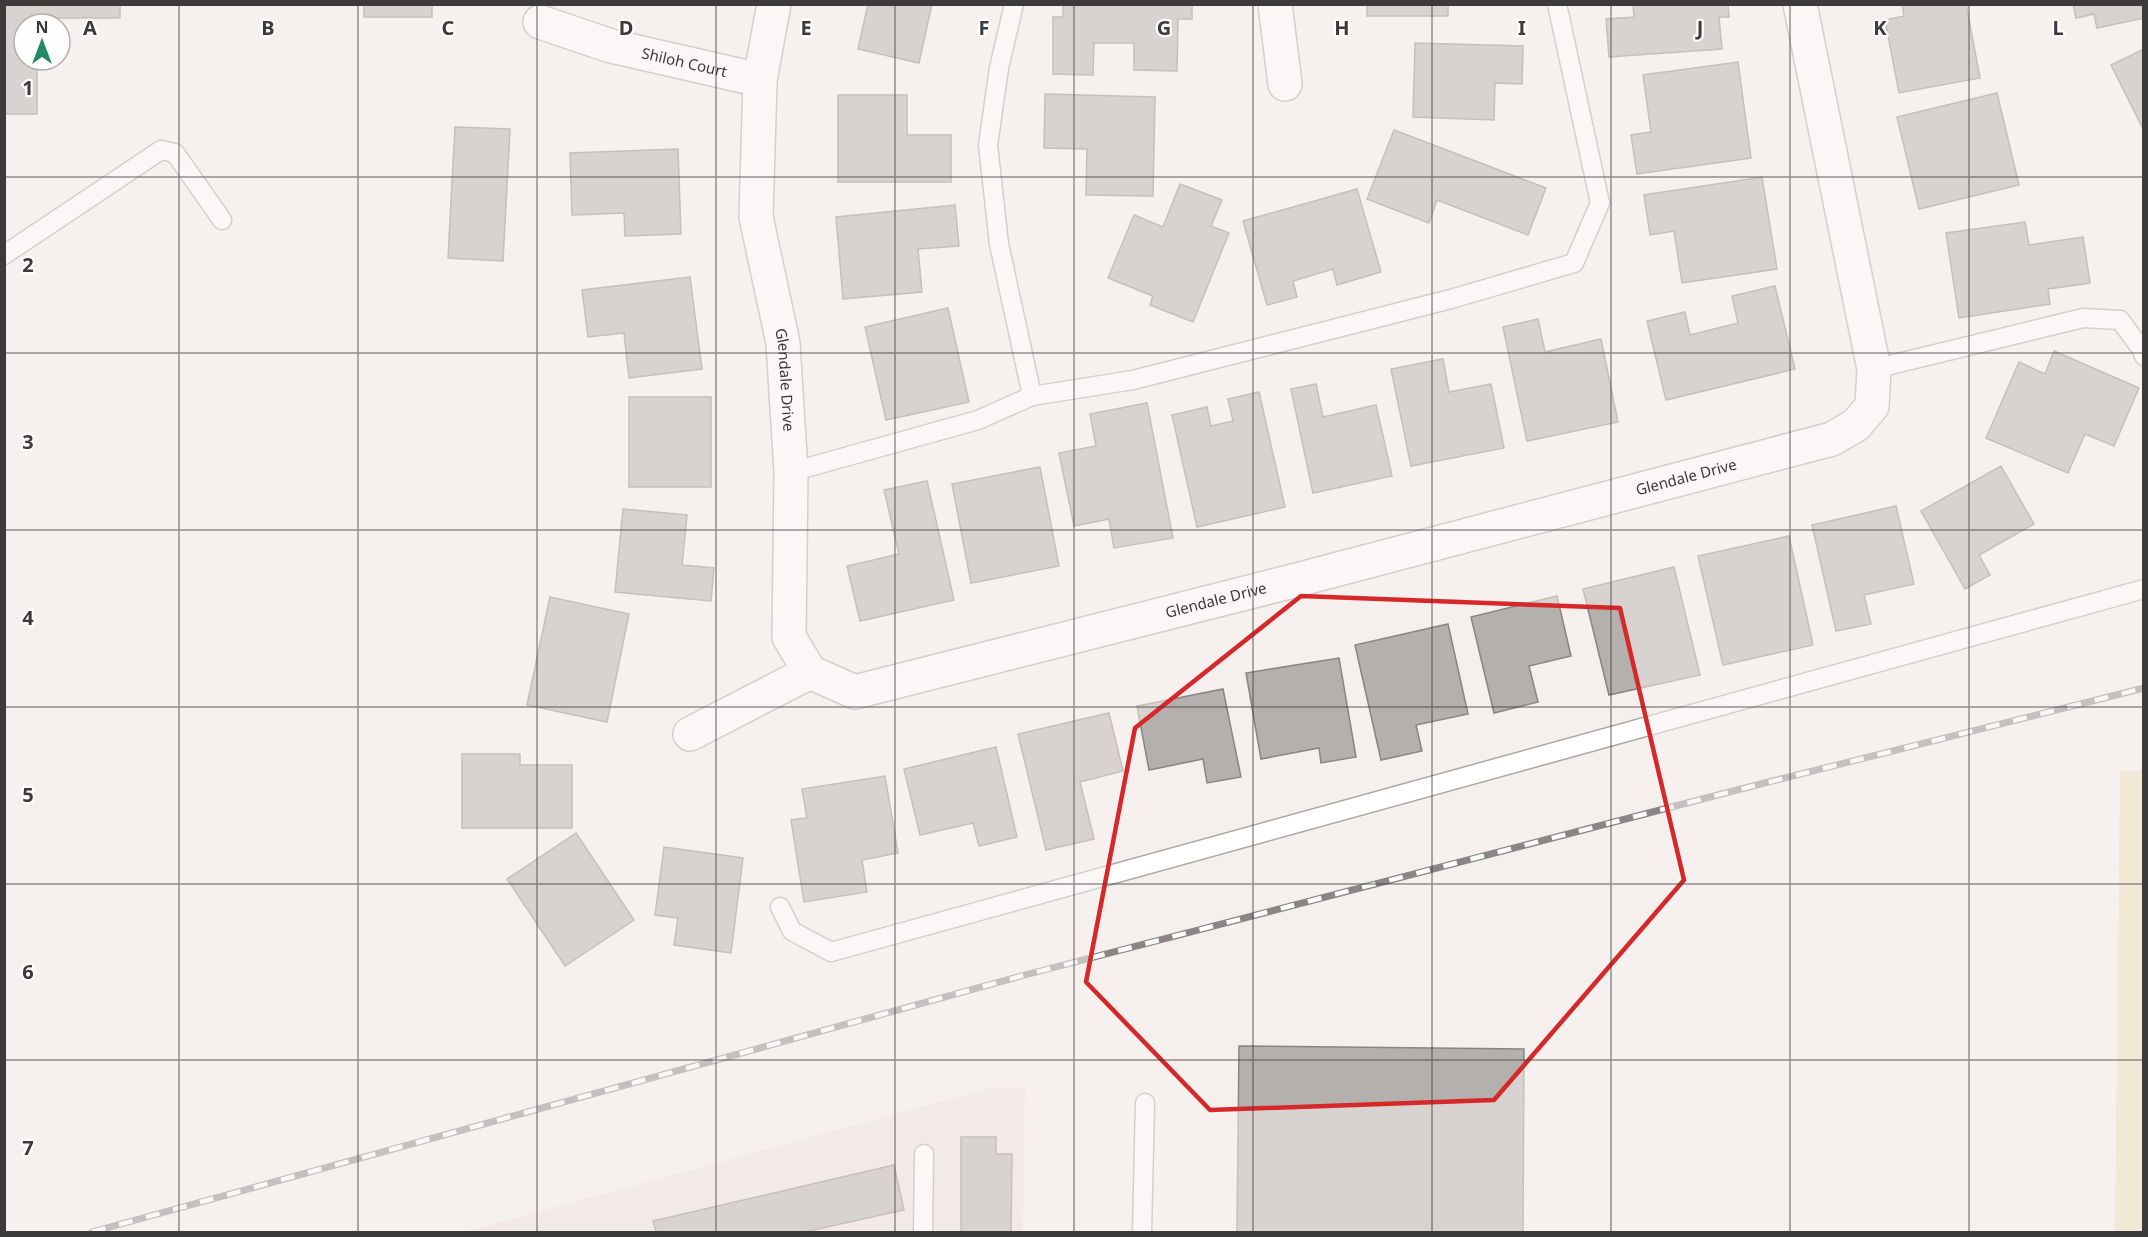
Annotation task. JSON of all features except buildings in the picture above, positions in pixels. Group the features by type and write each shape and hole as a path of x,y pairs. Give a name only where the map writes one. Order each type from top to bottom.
{"street":[{"name":"Glendale Drive","path":"774,4 760,80 756,217 783,343 791,472 789,637 810,672 855,692 1293,581 1832,439 1856,425 1872,406 1874,369 1800,4"},
{"path":"1275,4 1285,84"},
{"name":"Shiloh Court","path":"540,22 611,45 760,80"},
{"path":"690,734 810,672"}],"lane":[{"path":"1014,4 999,68 987,145 999,244 1032,396"},
{"path":"791,472 978,420 1032,396 1133,380 1451,298 1575,263 1600,203 1557,4"},
{"path":"4,255 161,150 175,153 222,220"},
{"path":"1874,369 2084,318 2120,320 2144,356"},
{"path":"780,907 792,931 831,952 2144,589"},
{"path":"1142,1233 1145,1103"},
{"path":"923,1233 924,1154"}],"highlighted area":[{"path":"1301,596 1620,608 1684,880 1494,1100 1210,1110 1086,982 1135,728"}],"shaded area":[{"path":"2143,770 2143,1232 2115,1232 2120,771"},
{"path":"994,1087 1025,1088 1023,1232 464,1232"}],"railway":[{"path":"92,1232 1021,976 1737,790 2144,688"}]}
